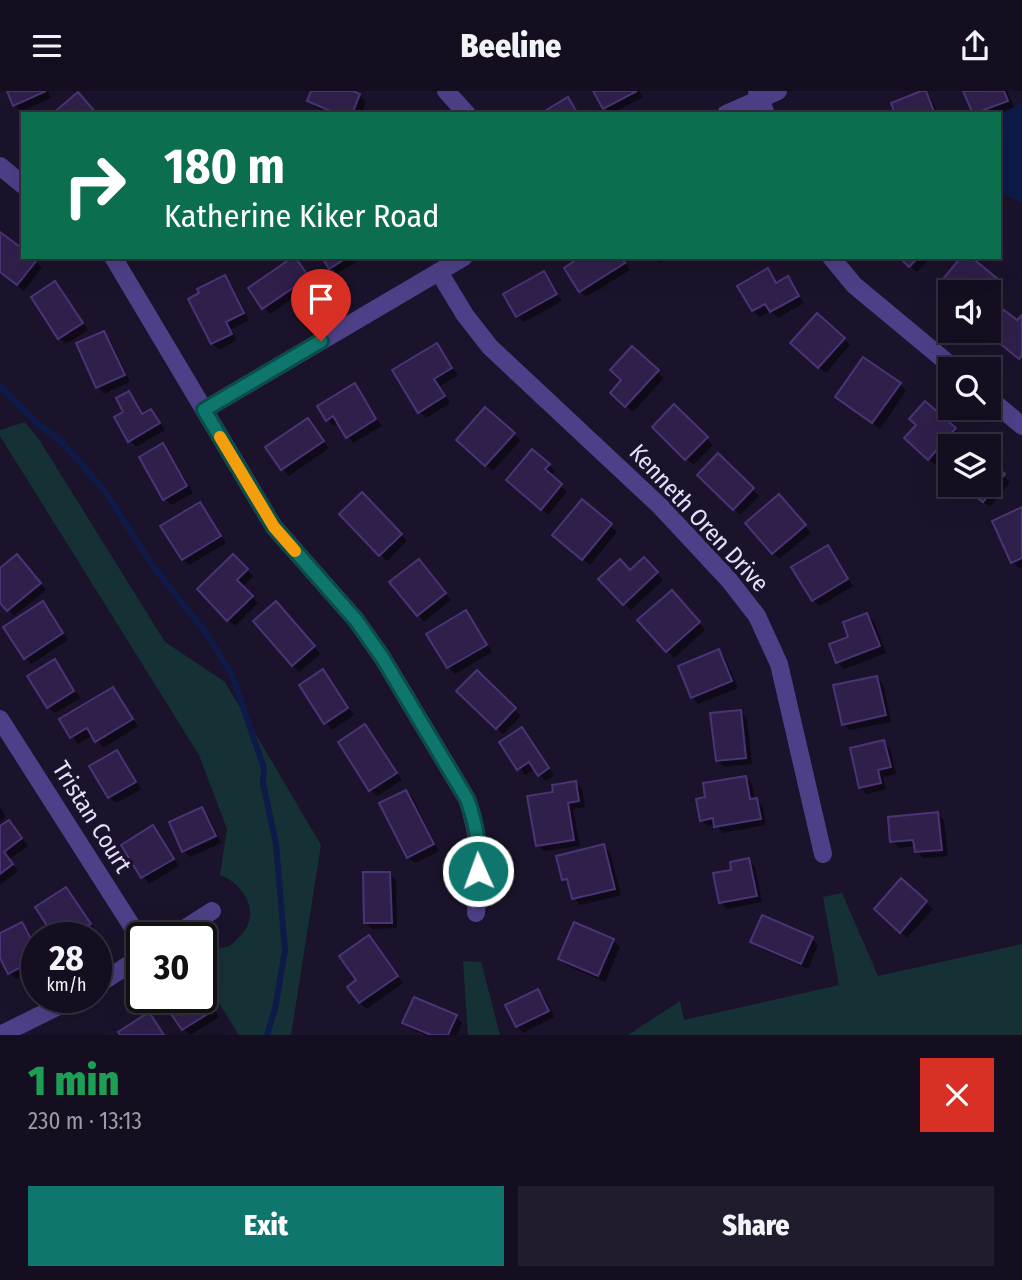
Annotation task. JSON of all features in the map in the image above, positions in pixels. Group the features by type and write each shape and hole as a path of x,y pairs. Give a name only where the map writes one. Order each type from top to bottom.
{"street":[{"path":"446,91 465,112"},
{"path":"731,112 761,101 778,91"},
{"path":"0,166 21,183"},
{"path":"114,259 274,527 356,620 382,657 467,799 476,824 480,851 476,913"},
{"path":"204,410 461,259"},
{"path":"833,259 854,285 941,357"},
{"name":"Kenneth Oren Drive","path":"439,272 465,315 491,347 661,507 729,580 757,616 779,664 823,854"},
{"path":"1001,408 1022,426"},
{"name":"Tristan Court","path":"0,719 129,922"},
{"path":"195,922 212,911"},
{"path":"0,1035 45,1013"}],"green space":[{"path":"25,422 40,441 165,642 225,682 321,845 291,1035 239,1035 217,1000 217,948 231,945 241,935 250,918 250,909 243,892 229,879 220,875 227,829 199,755 0,436 0,430"},
{"path":"842,893 878,976 1022,944 1022,1035 628,1035 680,1001 684,1020 839,985 823,897"},
{"path":"463,961 481,962 500,1035 468,1035"}],"water":[{"path":"1022,103 1022,203 1001,193 1001,116"}],"building":[{"path":"7,91 46,91 13,106"},
{"path":"311,91 353,91 360,94 353,112 332,112 307,101"},
{"path":"593,91 637,91 603,109"},
{"path":"926,91 934,112 894,112 891,103"},
{"path":"963,91 1004,91 1008,101 972,112"},
{"path":"78,92 95,112 54,112"},
{"path":"568,97 577,112 543,112"},
{"path":"0,232 21,248 21,259 37,260 17,285 0,272"},
{"path":"290,259 296,259 309,277 262,309 248,288"},
{"path":"323,259 345,259 329,269"},
{"path":"577,259 622,259 625,263 579,292 564,268"},
{"path":"901,259 917,259 909,267"},
{"path":"959,259 973,259 999,280 942,280"},
{"path":"768,268 776,283 788,276 799,296 770,312 765,304 752,311 737,286"},
{"path":"544,271 557,294 516,317 503,294"},
{"path":"225,275 244,313 226,322 232,334 211,344 188,299 199,293 197,289"},
{"path":"55,281 83,323 58,339 31,297"},
{"path":"1004,310 1017,320 1022,315 1022,355 1019,359 999,343 1001,314"},
{"path":"817,313 845,338 818,368 790,343"},
{"path":"104,331 125,375 96,388 76,343"},
{"path":"437,343 452,368 434,379 445,396 418,413 392,370"},
{"path":"632,346 659,370 625,407 610,393 621,380 610,370"},
{"path":"863,357 901,383 872,423 835,397"},
{"path":"355,383 376,419 346,438 333,416 326,421 317,406"},
{"path":"129,391 142,414 151,409 160,423 128,442 114,417 123,412 116,398"},
{"path":"925,401 938,412 938,420 947,420 956,428 951,434 938,434 938,449 928,460 904,438 916,425 909,419"},
{"path":"674,404 708,437 685,460 652,427"},
{"path":"485,407 515,433 485,466 456,440"},
{"path":"308,418 324,441 281,470 265,447"},
{"path":"163,443 187,486 163,500 139,457"},
{"path":"532,449 550,464 545,469 562,484 541,510 506,480"},
{"path":"718,453 754,488 733,510 697,475"},
{"path":"362,492 402,534 379,556 339,514"},
{"path":"779,494 806,525 772,554 745,523"},
{"path":"582,499 612,524 582,560 552,535"},
{"path":"200,502 221,536 182,560 160,526"},
{"path":"1022,507 1022,558 1011,563 992,521"},
{"path":"828,545 848,579 812,601 791,567"},
{"path":"17,554 41,583 7,611 0,603 0,568"},
{"path":"233,554 248,569 237,580 253,596 227,621 197,589"},
{"path":"644,557 658,572 623,605 598,579 620,559 630,570"},
{"path":"419,559 446,593 417,616 389,582"},
{"path":"672,590 700,622 666,652 637,620"},
{"path":"43,601 63,633 24,659 3,627"},
{"path":"276,601 315,646 292,666 253,621"},
{"path":"466,610 487,645 447,668 426,634"},
{"path":"867,613 880,646 836,663 829,644 848,637 843,622"},
{"path":"719,649 732,681 691,698 678,666"},
{"path":"55,659 74,691 47,708 27,676"},
{"path":"323,669 348,708 324,724 299,685"},
{"path":"477,670 516,708 496,729 456,691"},
{"path":"877,676 886,715 842,725 833,685"},
{"path":"113,687 133,719 95,742 87,728 70,738 59,719"},
{"path":"741,710 746,758 716,761 710,713"},
{"path":"365,724 397,773 369,791 338,742"},
{"path":"522,727 549,768 538,776 529,762 517,770 499,742"},
{"path":"884,740 891,767 878,770 881,783 859,788 850,748"},
{"path":"117,750 136,782 108,798 89,766"},
{"path":"746,776 750,799 757,798 761,819 714,827 713,818 700,821 696,799 705,797 703,783"},
{"path":"576,781 579,801 568,803 574,840 536,846 527,796 553,792 552,785"},
{"path":"406,790 434,844 407,858 379,803"},
{"path":"202,807 216,836 182,852 169,822"},
{"path":"938,812 942,850 915,852 913,840 890,842 888,817"},
{"path":"9,820 22,838 4,852 13,864 0,874 0,826"},
{"path":"153,825 174,859 141,878 121,845"},
{"path":"604,844 615,889 572,899 567,879 562,880 556,856"},
{"path":"749,858 757,896 719,903 713,873 731,870 730,862"},
{"path":"363,872 390,872 392,923 364,923"},
{"path":"901,878 927,901 900,933 874,909"},
{"path":"66,887 90,922 45,922 35,907"},
{"path":"762,915 813,937 801,964 750,942"},
{"path":"21,922 21,967 8,974 0,958 0,933"},
{"path":"574,922 614,939 598,976 558,959"},
{"path":"369,935 398,976 359,1003 347,987 356,980 339,956"},
{"path":"538,989 549,1011 516,1027 505,1005"},
{"path":"414,997 457,1015 448,1035 431,1035 402,1023"},
{"path":"150,1013 164,1035 120,1035 118,1032"},
{"path":"170,1013 209,1013 182,1030"}],"waterway":[{"path":"0,386 38,424 62,442 105,491 152,565 206,633 232,675 264,768 263,783 276,844 285,950 275,1009 267,1035"}],"slow traffic":[{"path":"220,437 274,527 295,551"}],"route":[{"path":"321,341 204,410 274,527 356,620 382,657 467,799 476,824 480,851 478,871"}]}
